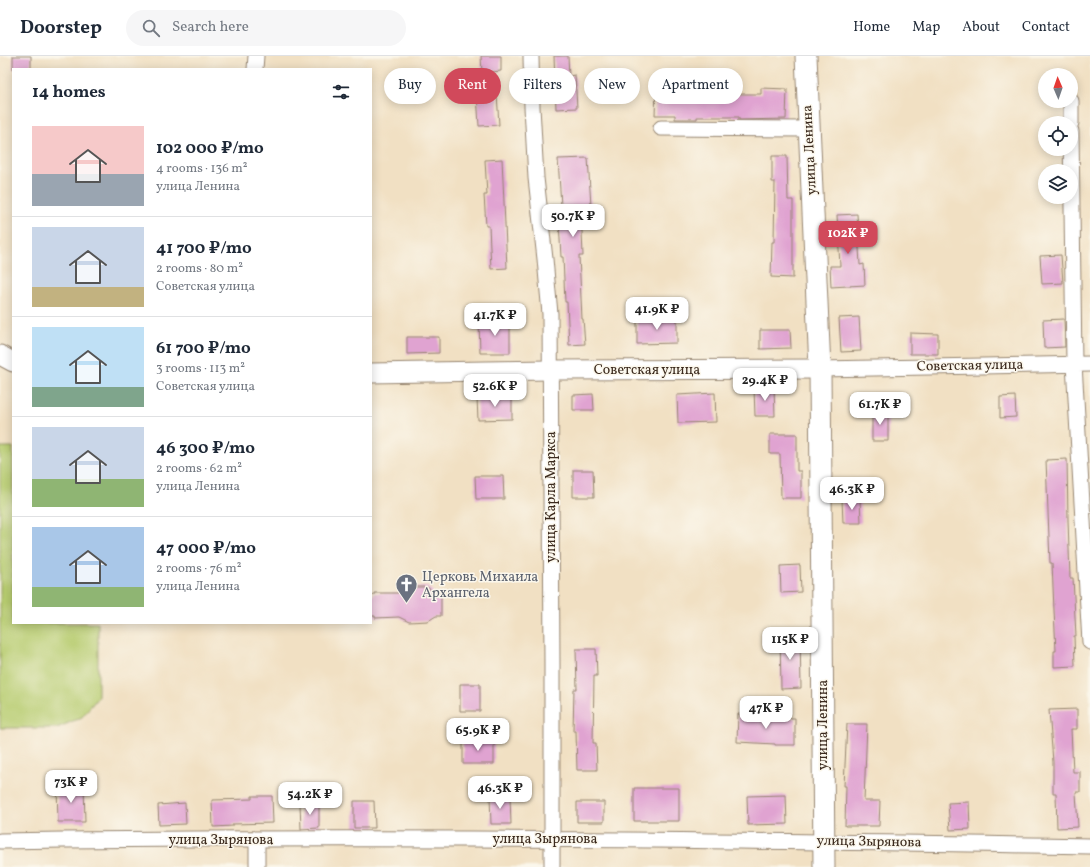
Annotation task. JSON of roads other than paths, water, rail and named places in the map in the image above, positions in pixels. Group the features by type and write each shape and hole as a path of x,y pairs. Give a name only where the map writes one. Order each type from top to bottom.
{"main road":[{"name":"улица Ленина","path":"806,56 820,369 824,867"}],"street":[{"path":"255,68 256,56"},
{"name":"улица Карла Маркса","path":"531,56 536,178 546,259 550,314 552,867"},
{"path":"661,128 809,130"},
{"path":"1071,156 1074,364 1090,642"},
{"path":"0,355 12,361"},
{"name":"Советская улица","path":"372,373 550,370 820,369 1090,364"},
{"name":"улица Зырянова","path":"0,842 551,839 824,841 1090,846"},
{"path":"257,840 257,867"}],"place":[{"name":"Церковь Михаила Архангела","path":"406,604"}]}
